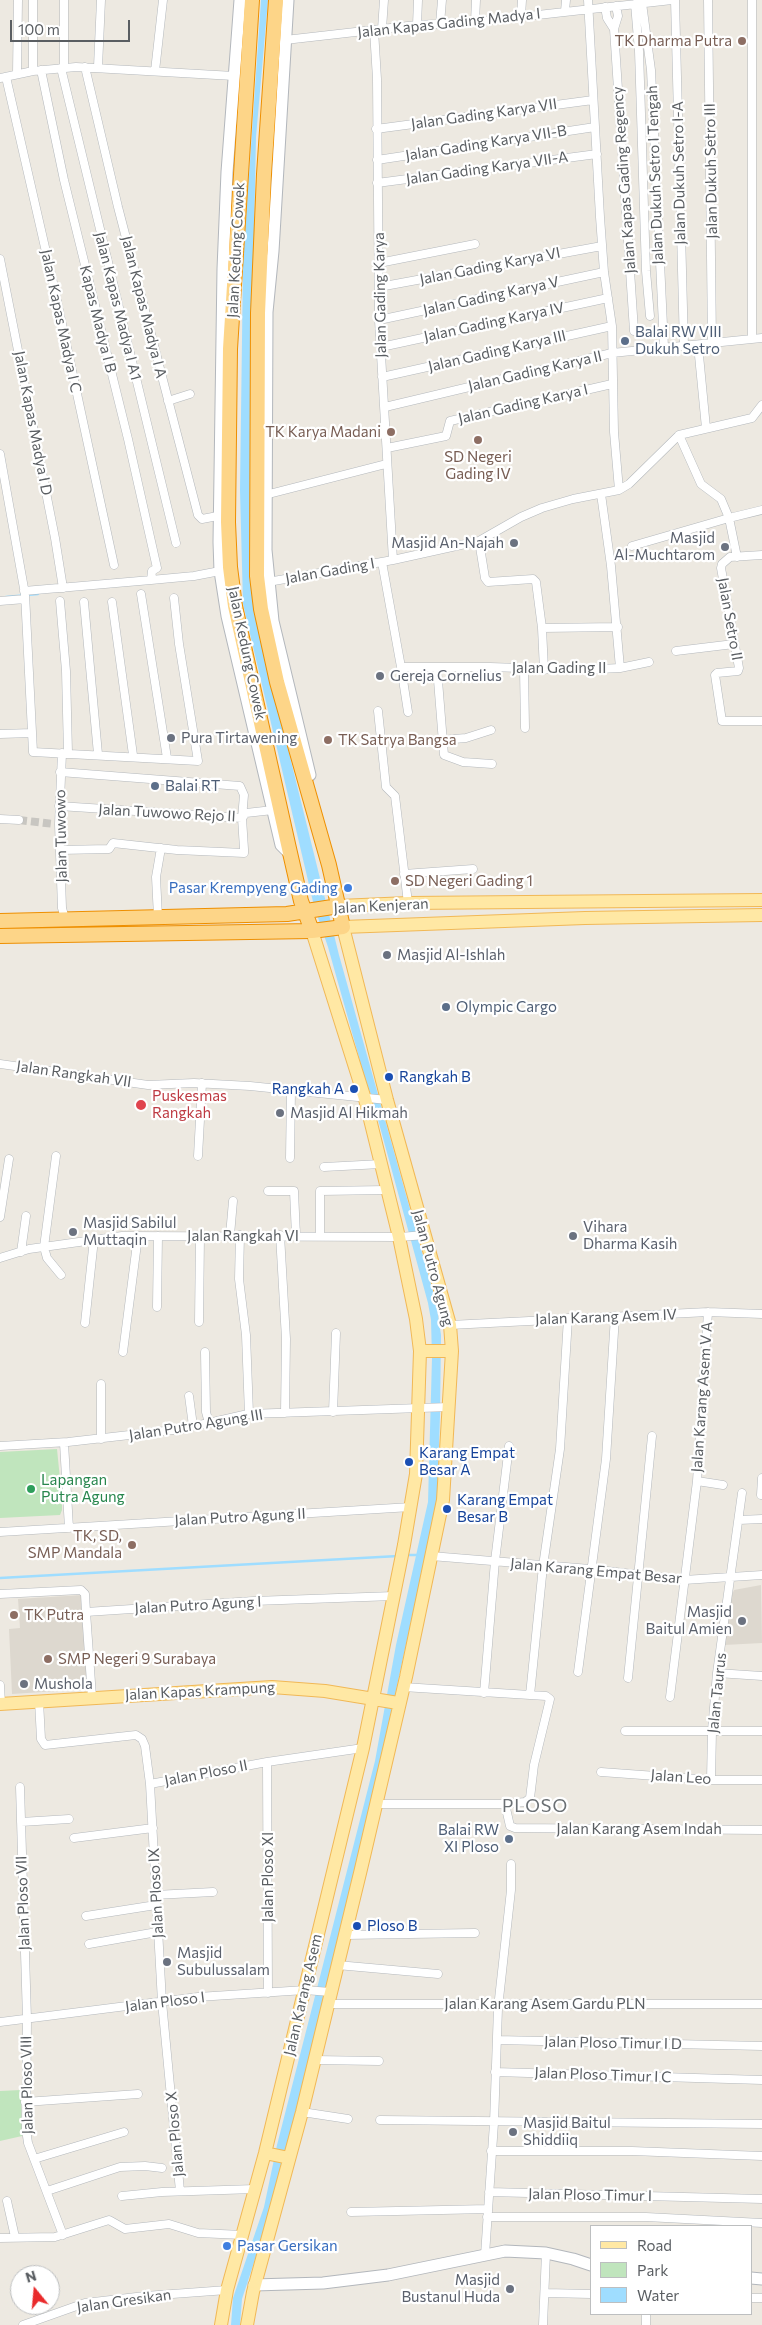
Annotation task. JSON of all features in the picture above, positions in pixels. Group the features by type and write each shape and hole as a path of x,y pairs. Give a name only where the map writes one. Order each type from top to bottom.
{"highway":[{"name":"Jalan Kedung Cowek","path":"252,0 242,131 230,349 224,515 225,574 235,606 291,856"},
{"name":"Jalan Kedung Cowek","path":"276,0 264,174 258,313 261,516 257,576 261,609 277,682 317,825"},
{"path":"242,131 253,143 262,139 268,67 272,57"},
{"path":"236,258 239,247 245,166 252,162 262,168 264,174"},
{"path":"317,825 340,927"},
{"path":"291,856 314,931"},
{"name":"Jalan Kenjeran","path":"0,920 308,912 336,907"},
{"name":"Jalan Kenjeran","path":"0,936 314,931 340,927"}],"main road":[{"name":"Jalan Kedung Cowek","path":"224,515 223,269 240,0"},
{"name":"Jalan Kedung Cowek","path":"288,0 273,251 267,312 265,495 261,516 273,621 318,810 317,825"},
{"name":"Jalan Kedung Cowek","path":"225,574 227,616 281,845 291,856"},
{"name":"Jalan Kenjeran","path":"336,907 408,904 762,900"},
{"name":"Jalan Kenjeran","path":"340,927 585,918 762,915"},
{"name":"Jalan Putro Agung","path":"340,927 384,1100 450,1324 447,1351 447,1407 443,1500 403,1687 397,1703"},
{"name":"Jalan Putro Agung","path":"314,931 367,1099 381,1164 403,1236 423,1351 416,1474 374,1698"},
{"path":"423,1351 447,1351"},
{"name":"Jalan Kapas Krampung","path":"1,1704 39,1700 287,1687 374,1698 397,1703"},
{"name":"Jalan Karang Asem","path":"221,2325 227,2290 266,2153 307,1991 374,1698"},
{"name":"Jalan Karang Asem","path":"247,2325 254,2286 302,2112 345,1935 376,1804 397,1703"},
{"path":"266,2153 288,2158"},
{"path":"254,2286 323,2283 388,2275 485,2254 518,2251 574,2258 590,2266"}],"street":[{"path":"17,74 18,0"},
{"name":"Kapas Madya I B","path":"33,0 37,71 128,439 157,568 152,571 151,580"},
{"name":"Jalan Kapas Madya I A1","path":"64,0 62,68 176,543"},
{"path":"98,67 101,0"},
{"path":"155,71 163,0"},
{"name":"Jalan Gading Karya","path":"384,0 378,29 376,160 379,320 393,560"},
{"path":"417,25 418,0"},
{"path":"440,24 442,0"},
{"path":"475,22 476,0"},
{"path":"521,16 522,0"},
{"path":"566,0 566,11"},
{"name":"Jalan Kapas Gading Madya I","path":"285,40 417,25 475,22 566,11 589,4 606,7 674,0"},
{"name":"Jalan Dukuh Setro I-A","path":"674,0 684,346"},
{"name":"Jalan Dukuh Setro III","path":"708,0 712,342"},
{"path":"752,0 752,338"},
{"name":"Jalan Gading Karya II","path":"385,407 612,353 612,326 604,272 600,217 589,4"},
{"path":"638,4 646,271 650,316"},
{"name":"Jalan Dukuh Setro I Tengah","path":"638,4 651,70 664,347"},
{"name":"Jalan Kapas Gading Regency","path":"616,6 618,16 614,29 634,331"},
{"name":"Jalan Kapas Gading Regency","path":"606,7 607,18 614,29"},
{"path":"3,77 37,71 85,67 234,76"},
{"name":"Jalan Kapas Madya I A","path":"85,67 198,516 202,519 224,515"},
{"name":"Jalan Kapas Madya I C","path":"3,77 52,278 114,565"},
{"name":"Jalan Gading Karya VII","path":"376,129 593,100"},
{"name":"Jalan Gading Karya VII-B","path":"376,160 595,126"},
{"name":"Jalan Gading Karya VII-A","path":"377,183 597,154"},
{"path":"379,263 475,244"},
{"name":"Jalan Gading Karya VI","path":"379,287 602,246"},
{"name":"Jalan Kapas Madya I D","path":"0,259 55,538 63,588"},
{"name":"Jalan Gading Karya V","path":"379,320 604,272"},
{"name":"Jalan Gading Karya IV","path":"381,347 608,298"},
{"name":"Jalan Gading Karya III","path":"382,377 612,326"},
{"path":"619,490 612,384 612,353 762,338"},
{"path":"698,345 706,428"},
{"name":"Jalan Gading Karya I","path":"387,448 446,436 450,421 612,384"},
{"path":"168,401 190,394"},
{"path":"679,435 752,418 762,405"},
{"name":"Jalan Gading I","path":"268,582 393,560 479,540 542,508 573,499 619,490 628,484 679,435"},
{"name":"Jalan Setro II","path":"679,435 701,484 721,498 737,556"},
{"path":"0,454 25,595 33,752 66,751 199,760 179,644 174,598"},
{"path":"265,495 386,464"},
{"name":"Jalan Gading II","path":"401,667 544,670 620,668 618,627 600,494"},
{"path":"632,546 762,510"},
{"path":"479,540 485,578 488,582 535,580 542,628 544,670"},
{"name":"Jalan Setro II","path":"762,555 737,556 728,559 722,564 721,568 738,669 715,675 722,721 762,721"},
{"path":"382,562 408,712"},
{"path":"0,602 63,588 225,574"},
{"path":"141,594 167,758"},
{"name":"Jalan Tuwowo","path":"60,602 66,671 66,751 60,772 57,824 62,908 65,919"},
{"path":"84,602 98,754"},
{"path":"112,602 133,756"},
{"path":"542,628 618,627"},
{"path":"676,651 734,644"},
{"path":"620,668 649,662"},
{"path":"438,668 442,740 445,757 463,762 492,764"},
{"path":"524,669 525,728"},
{"path":"378,711 386,787 395,796 408,904"},
{"path":"442,740 466,738 491,730"},
{"path":"0,734 32,733"},
{"path":"60,772 240,786 244,795 242,818 244,853 112,843 109,849 60,850"},
{"name":"Jalan Tuwowo Rejo II","path":"59,806 242,818 246,814 273,810"},
{"path":"0,820 19,820"},
{"path":"158,917 156,877 160,848"},
{"path":"404,874 472,869"},
{"name":"Jalan Rangkah VII","path":"0,1064 148,1085 202,1083 384,1100"},
{"path":"198,1156 202,1083"},
{"path":"290,1158 291,1091"},
{"path":"56,1156 44,1247 47,1258 61,1275"},
{"path":"0,1217 9,1159"},
{"path":"324,1167 381,1164"},
{"path":"268,1191 294,1190 296,1236"},
{"path":"320,1236 320,1192 388,1190"},
{"path":"230,1235 233,1201"},
{"path":"21,1252 26,1216"},
{"path":"240,1235 239,1278 246,1335 249,1414"},
{"path":"280,1235 286,1339 285,1413"},
{"name":"Jalan Rangkah VI","path":"0,1258 28,1249 69,1245 94,1239 138,1236 423,1235"},
{"path":"123,1352 138,1236"},
{"path":"157,1307 158,1236"},
{"path":"199,1322 200,1236"},
{"path":"85,1323 94,1239"},
{"name":"Jalan Karang Asem IV","path":"450,1324 708,1312 762,1314"},
{"name":"Jalan Karang Asem V A","path":"670,1697 697,1481 708,1312"},
{"path":"578,1672 590,1569 606,1459 615,1316"},
{"path":"530,1695 543,1566 560,1449 568,1318"},
{"path":"334,1412 336,1332"},
{"path":"205,1352 206,1412 209,1423"},
{"path":"101,1384 101,1439"},
{"path":"189,1396 193,1426"},
{"name":"Jalan Putro Agung III","path":"0,1446 101,1439 193,1426 249,1414 447,1407"},
{"path":"628,1678 652,1436"},
{"path":"64,1443 69,1528"},
{"path":"484,1693 495,1561 509,1446"},
{"path":"761,1495 762,1478"},
{"path":"697,1481 723,1485"},
{"name":"Jalan Taurus","path":"711,1780 712,1731 718,1673 742,1494"},
{"name":"Jalan Putro Agung II","path":"0,1532 410,1507"},
{"path":"739,1520 762,1519"},
{"name":"Jalan Karang Empat Besar","path":"431,1556 590,1569 684,1580 762,1575"},
{"path":"0,1594 81,1590 85,1594 92,1697"},
{"name":"Jalan Putro Agung I","path":"86,1612 254,1601 394,1596"},
{"path":"718,1673 762,1676"},
{"path":"0,1685 1,1704"},
{"path":"376,1804 505,1804 525,1802 530,1798 534,1765 551,1702 546,1696 403,1687"},
{"name":"Jalan Ploso II","path":"39,1700 41,1739 45,1745 133,1736 140,1737 145,1746 150,1784 267,1762 363,1748"},
{"path":"626,1731 762,1731"},
{"name":"Jalan Ploso XI","path":"267,1762 268,1993"},
{"name":"Jalan Leo","path":"601,1772 711,1780 762,1780"},
{"name":"Jalan Ploso IX","path":"150,1784 162,2002"},
{"name":"Jalan Ploso VII","path":"20,1787 26,2019"},
{"name":"Jalan Karang Asem Indah","path":"505,1804 510,1826 516,1828 762,1830"},
{"path":"21,1822 69,1819"},
{"path":"74,1838 153,1828"},
{"path":"485,2254 494,2123 498,2005 511,1890 511,1864"},
{"path":"155,1895 213,1892"},
{"path":"86,1916 156,1905"},
{"path":"89,1944 157,1932"},
{"path":"345,1935 475,1932"},
{"path":"337,1965 438,1974"},
{"name":"Jalan Ploso I","path":"0,2022 198,1997 307,1991 329,1996"},
{"name":"Jalan Karang Asem Gardu PLN","path":"329,1996 498,2005 762,2004"},
{"name":"Jalan Ploso X","path":"162,2002 180,2191 255,2189"},
{"name":"Jalan Ploso VIII","path":"26,2019 25,2102 27,2137 63,2235"},
{"name":"Jalan Ploso Timur I D","path":"497,2040 762,2046"},
{"path":"314,2060 379,2060"},
{"name":"Jalan Ploso Timur I C","path":"495,2072 762,2080"},
{"path":"25,2102 138,2094"},
{"path":"302,2112 348,2119"},
{"path":"380,2120 494,2123 762,2124"},
{"path":"34,2159 124,2132"},
{"path":"491,2151 632,2151 762,2156"},
{"path":"47,2192 120,2167 146,2166 162,2168"},
{"path":"122,2196 180,2191"},
{"name":"Jalan Ploso Timur I","path":"489,2192 762,2199"},
{"path":"7,2201 15,2236"},
{"path":"351,2212 646,2217 762,2223"},
{"path":"0,2238 15,2236 46,2238 63,2235 109,2220 125,2229 169,2224 198,2233 242,2235"},
{"path":"543,2325 546,2253"},
{"name":"Jalan Gresikan","path":"25,2325 85,2304 144,2296 227,2290"},
{"path":"545,2293 590,2294"}],"shaded area":[{"path":"761,1585 762,1643 724,1645 730,1600 734,1590"},
{"name":"SMP Negeri 9 Surabaya","path":"83,1595 88,1689 12,1694 9,1629 20,1628 18,1599"}],"green space":[{"name":"Lapangan Putra Agung","path":"57,1449 62,1499 60,1515 0,1518 0,1452"},
{"path":"21,2090 22,2136 0,2141 0,2091"}],"water":[{"path":"261,0 268,0 256,137 251,462 261,640 339,955 436,1302 441,1335 440,1416 437,1503 380,1763 318,2026 269,2217 242,2299 240,2325 231,2325 233,2298 264,2207 277,2145 375,1761 396,1645 428,1502 432,1358 431,1320 428,1303 371,1094 367,1086 328,947 314,906 243,604 240,490 243,264"}],"waterway":[{"path":"6,597 38,594"},
{"path":"406,1555 418,1555"},
{"path":"0,1578 398,1556"}],"tunnel":[{"path":"19,820 54,824"}],"place":[{"name":"TK Dharma Putra","path":"742,41"},
{"name":"Balai RW VIII Dukuh Setro","path":"625,341"},
{"name":"TK Karya Madani","path":"391,432"},
{"name":"SD Negeri Gading IV","path":"478,440"},
{"name":"Masjid An-Najah","path":"514,543"},
{"name":"Masjid Al-Muchtarom","path":"725,547"},
{"name":"Gereja Cornelius","path":"380,676"},
{"name":"Pura Tirtawening","path":"171,738"},
{"name":"TK Satrya Bangsa","path":"328,740"},
{"name":"Balai RT","path":"155,786"},
{"name":"SD Negeri Gading 1","path":"395,881"},
{"name":"Pasar Krempyeng Gading","path":"348,888"},
{"name":"Masjid Al-Ishlah","path":"387,955"},
{"name":"Olympic Cargo","path":"446,1007"},
{"name":"Rangkah B","path":"389,1077"},
{"name":"Rangkah A","path":"354,1089"},
{"name":"Puskesmas Rangkah","path":"141,1105"},
{"name":"Masjid Al Hikmah","path":"280,1113"},
{"name":"Masjid Sabilul Muttaqin","path":"73,1232"},
{"name":"Vihara Dharma Kasih","path":"573,1236"},
{"name":"Karang Empat Besar A","path":"409,1462"},
{"name":"Lapangan Putra Agung","path":"31,1489"},
{"name":"Karang Empat Besar B","path":"447,1509"},
{"name":"TK, SD, SMP Mandala","path":"132,1545"},
{"name":"TK Putra","path":"14,1615"},
{"name":"Masjid Baitul Amien","path":"742,1621"},
{"name":"SMP Negeri 9 Surabaya","path":"48,1659"},
{"name":"Mushola","path":"24,1684"},
{"name":"Balai RW XI Ploso","path":"509,1839"},
{"name":"Ploso B","path":"357,1926"},
{"name":"Masjid Subulussalam","path":"167,1962"},
{"name":"Masjid Baitul Shiddiiq","path":"513,2132"},
{"name":"Pasar Gersikan","path":"227,2246"},
{"name":"Masjid Bustanul Huda","path":"510,2289"}],"district":[{"name":"PLOSO","path":"535,1806"}]}
